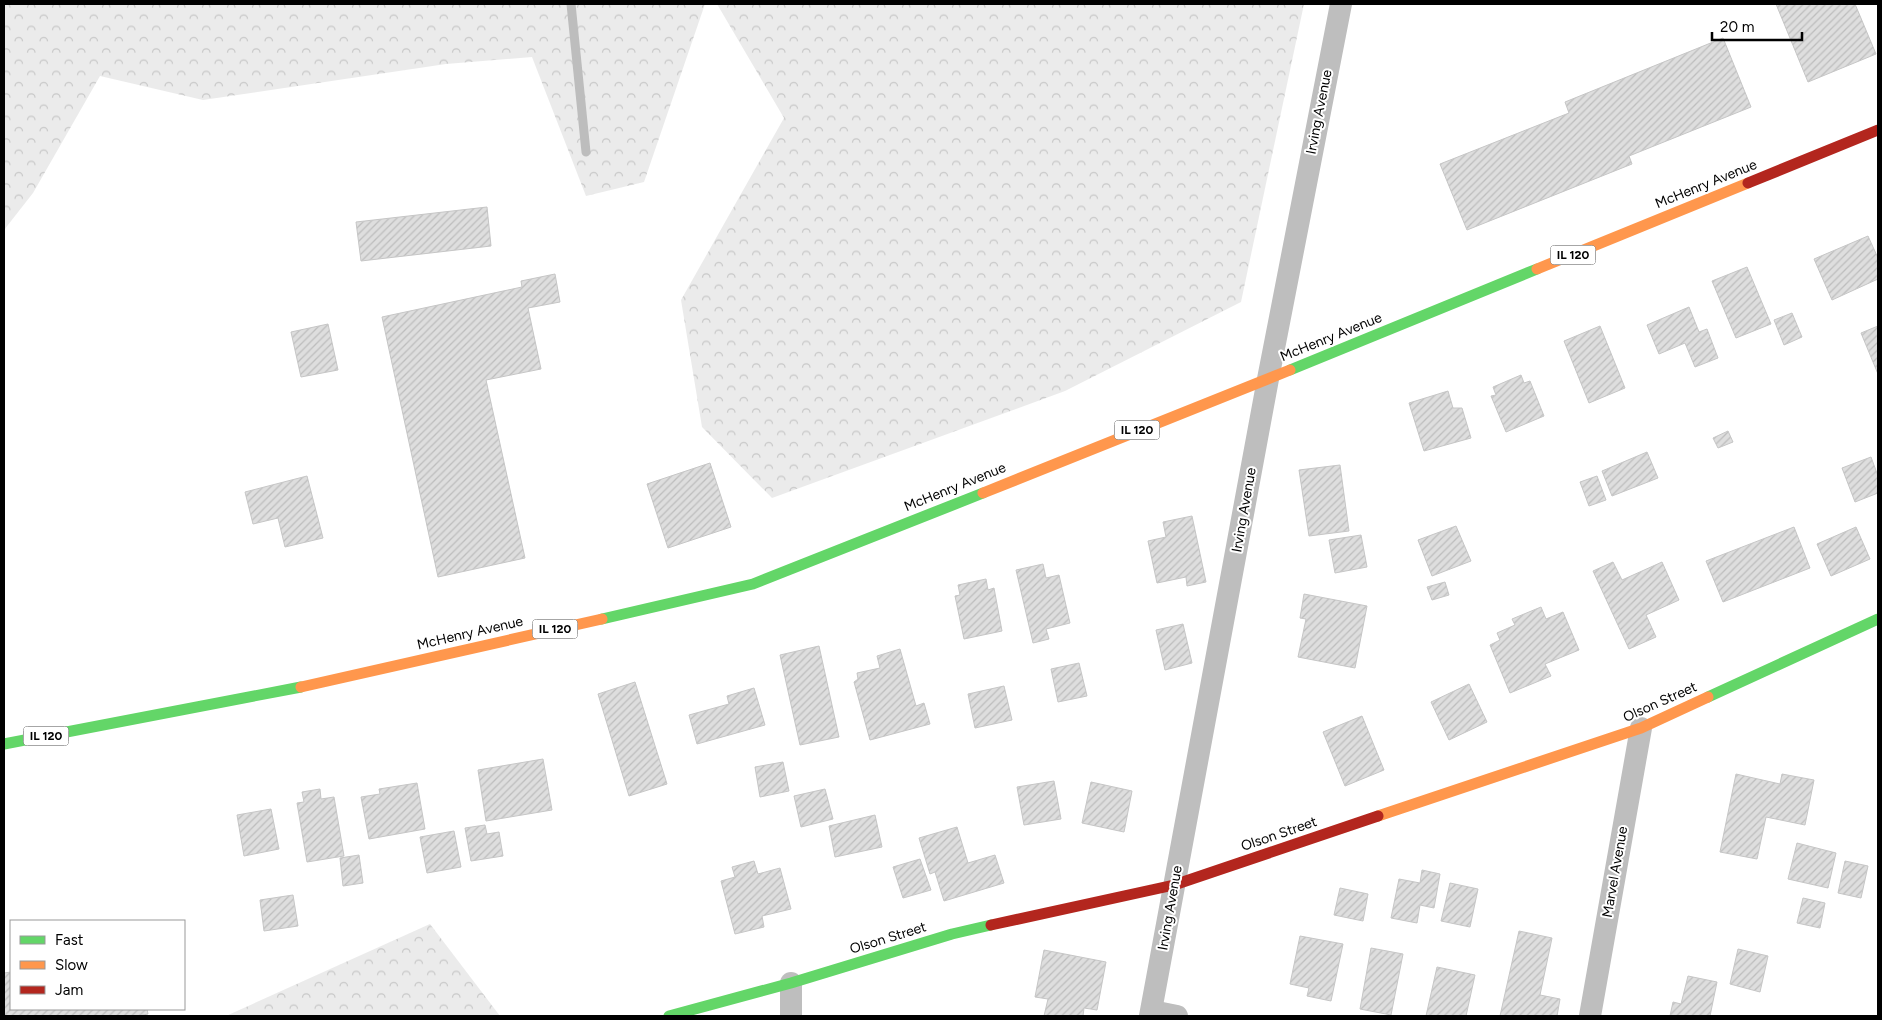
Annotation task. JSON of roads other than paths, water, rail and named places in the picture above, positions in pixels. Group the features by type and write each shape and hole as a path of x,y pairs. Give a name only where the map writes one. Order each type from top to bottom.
{"main road":[{"name":"McHenry Avenue","path":"4,744 290,690 753,584 1268,379 1878,130"},
{"name":"Olson Street","path":"669,1016 791,983 952,934 1174,885 1640,728 1878,619"}],"street":[{"name":"Irving Avenue","path":"1151,1013 1268,379 1341,4"},
{"name":"Marvel Avenue","path":"1590,1016 1640,728"},
{"path":"791,983 791,1016"},
{"path":"1151,1013 1177,1016"}],"waterway":[{"path":"571,4 586,152"}]}
